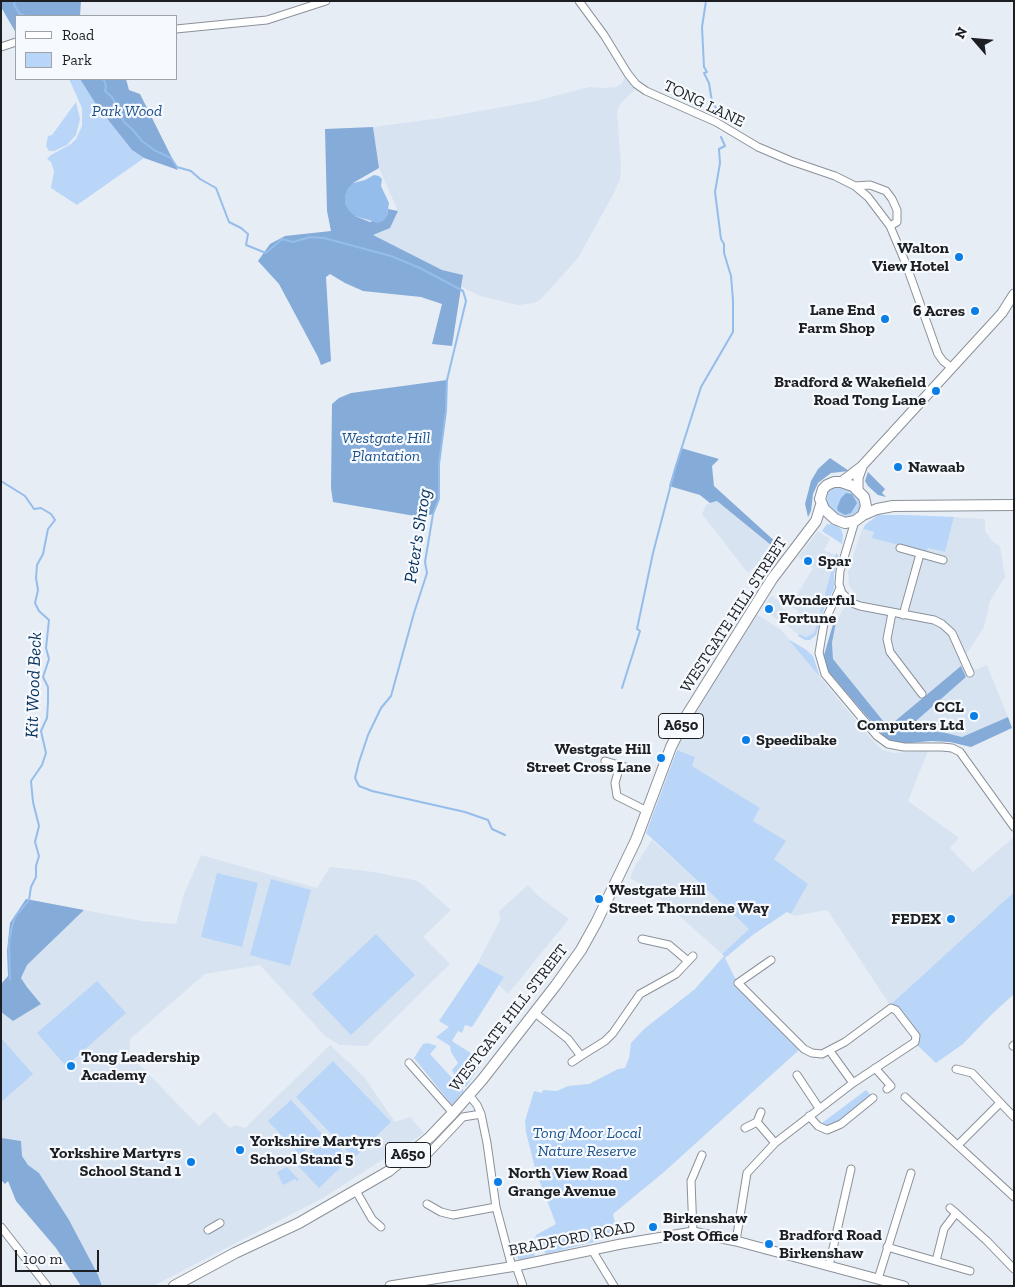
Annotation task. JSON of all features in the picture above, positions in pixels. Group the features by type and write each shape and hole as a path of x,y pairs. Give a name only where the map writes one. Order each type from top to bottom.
{"highway":[{"path":"841,482 879,503 893,506"},
{"name":"A650","path":"821,505 823,489 830,483 841,482"},
{"path":"859,518 866,506 861,494"},
{"path":"821,505 826,512 838,520"},
{"name":"WESTGATE HILL STREET","path":"174,1286 234,1253 299,1223 388,1171 430,1137 469,1095 568,970 596,923 628,857 671,747 687,715 762,594 816,521 821,505"},
{"path":"816,521 859,518 877,509 893,506 1014,505"}],"main road":[{"path":"841,482 862,466 1002,313 1014,294"},
{"path":"861,494 858,478 862,466"},
{"name":"BRADFORD ROAD","path":"390,1286 514,1267 592,1250 693,1232 736,1241 904,1286"}],"street":[{"path":"178,28 267,20 326,1"},
{"name":"TONG LANE","path":"579,1 604,35 628,74 636,84 646,91 716,122 758,147 835,176 855,186 873,202 890,226 906,264 938,354 943,362 952,368"},
{"path":"1,47 15,42"},
{"name":"TONG LANE","path":"855,186 870,185 886,191 897,210 897,222 890,226"},
{"path":"859,518 848,540 840,571 840,588 824,624 820,653 821,664 825,674 878,738 888,744 904,747 947,747 960,752 1014,827"},
{"path":"838,520 848,540"},
{"path":"900,548 943,560"},
{"path":"903,614 920,554"},
{"path":"840,588 846,598 860,606 934,620 949,629 970,673"},
{"path":"830,611 846,598"},
{"path":"892,612 887,639 888,648 892,656 922,694"},
{"path":"605,761 630,768"},
{"path":"620,765 615,783 617,796 647,811"},
{"path":"572,1062 609,1037 640,994 676,974 690,958 669,945 642,939"},
{"path":"736,1241 747,1173 775,1143 853,1083 915,1042 916,1036 896,1010 891,1008 845,1042 822,1054 812,1054 804,1049 738,982 771,960"},
{"path":"535,1013 568,1039 582,1056"},
{"path":"832,1054 853,1083"},
{"path":"409,1063 454,1113"},
{"path":"875,1068 891,1086 887,1089"},
{"path":"956,1070 972,1073 1014,1117"},
{"path":"797,1075 819,1108"},
{"path":"469,1095 481,1114 496,1207 514,1267 523,1286"},
{"path":"905,1097 916,1112 958,1146 1014,1197"},
{"path":"809,1116 818,1126 827,1130 841,1124 873,1098"},
{"path":"958,1146 1000,1103"},
{"path":"745,1128 757,1122 761,1112"},
{"path":"426,1156 463,1117 481,1114"},
{"path":"757,1122 775,1143"},
{"path":"693,1232 691,1182 702,1155"},
{"path":"829,1266 851,1168"},
{"path":"878,1279 912,1177"},
{"path":"356,1191 372,1219 381,1227"},
{"path":"427,1204 440,1212 453,1215 496,1207"},
{"path":"950,1208 987,1241 1014,1269"},
{"path":"936,1261 944,1228 956,1213"},
{"path":"208,1230 220,1223"},
{"path":"1,1228 45,1285"},
{"path":"887,1248 966,1268"},
{"path":"592,1250 614,1286"}],"shaded area":[{"path":"625,77 635,90 620,104 617,111 621,166 620,179 578,258 541,299 534,303 518,305 480,296 462,287 463,275 442,270 372,235 390,228 398,211 379,168 373,127 441,118 536,101 589,87 616,87 622,83"},
{"path":"374,175 382,179 381,186 389,203 387,216 378,223 355,216 345,204 345,195 353,183"},
{"path":"717,501 783,555 775,565 763,558 748,573 702,514 706,505"},
{"path":"954,517 985,519 985,531 992,541 1000,546 1005,577 990,601 984,627 966,655 975,670 987,665 1008,717 962,737 942,732 915,730 916,721 966,677 961,666 888,727 833,659 832,643 836,622 842,611 856,594 849,586 848,572 862,529 874,532 873,538 926,551 927,548 945,552"},
{"path":"818,531 830,539 824,550 835,555 814,633 806,637 796,633 788,626 798,611 790,606 813,568 798,557"},
{"path":"771,596 784,604 782,608 787,611 783,623 762,609"},
{"path":"755,613 781,630 873,741 883,750 894,753 928,751 908,801 959,838 950,848 973,872 1014,837 1014,892 890,1005 828,911 794,916 791,914 808,884 774,859 753,821 760,808 691,766 695,757 677,750 691,717"},
{"path":"652,840 749,929 722,954 647,887 630,878 635,866"},
{"name":"Tong Leadership Academy","path":"201,855 317,888 330,867 374,872 418,881 451,910 423,937 450,964 367,1046 340,1045 326,1037 260,965 205,974 130,1039 129,1054 199,1126 214,1112 230,1128 235,1125 245,1128 330,1045 364,1077 395,1122 410,1117 424,1133 323,1198 153,1286 102,1286 98,1275 39,1173 28,1165 22,1156 21,1141 2,1138 1,1012 13,1021 41,1004 21,978 27,965 84,910 142,921 176,924 184,894"},
{"path":"528,885 537,895 569,919 508,994 499,985 504,977 478,963 501,918 498,912"}],"green space":[{"path":"1,1 81,1 80,15 15,15 15,31 1,7"},
{"path":"69,80 81,80 97,106 132,150 144,158 77,205 51,188 54,171 51,162 47,159 76,139 82,126 82,108"},
{"name":"Park Wood","path":"81,80 126,80 129,90 140,94 178,170 144,158 132,150 97,106"},
{"path":"76,102 80,119 76,135 67,145 54,151 49,151 46,146 48,136 52,135"},
{"path":"373,127 379,168 353,183 355,216 370,222 387,216 388,209 398,211 390,228 373,235 442,270 463,275 452,346 432,344 442,304 421,297 363,291 330,274 326,277 331,361 321,365 279,284 258,261 270,244 285,236 331,231 327,211 325,129"},
{"name":"Westgate Hill Plantation","path":"447,380 446,411 439,464 439,499 433,514 421,517 333,502 331,488 332,404 339,398 351,393"},
{"path":"681,448 719,459 712,466 714,486 779,545 777,550 717,501 710,503 700,495 669,486"},
{"path":"830,458 849,471 831,473 818,483 813,494 811,511 808,517 805,504 811,481 818,469"},
{"path":"868,472 885,489 882,493 886,497 878,495 868,486 865,481"},
{"path":"835,487 843,487 850,490 859,499 861,505 858,513 846,518 834,512 826,504 828,491"},
{"path":"846,493 852,494 857,503 851,513 845,515 838,511 837,508 841,498"},
{"path":"878,515 954,517 945,552 928,548 926,552 872,538 874,532 863,529 865,525"},
{"path":"827,524 836,525 841,529 843,535 842,544 822,531"},
{"path":"836,553 839,557 834,574 834,589 824,609 816,635 810,640 805,640 798,636 799,634 806,637 814,633"},
{"path":"834,621 836,622 832,643 833,659 888,727 961,666 966,677 916,721 915,730 942,732 962,737 1008,717 1012,728 971,747 950,742 931,741 899,744 887,740 828,671 824,655"},
{"path":"788,639 813,656 820,677"},
{"name":"Tong Moor Local Nature Reserve","path":"677,750 695,757 692,766 760,808 753,821 786,841 774,859 808,884 791,914 787,912 754,934 725,958 735,978 793,1034 788,1039 799,1050 664,1172 613,1214 618,1236 546,1254 535,1238 536,1235 556,1224 536,1172 526,1132 525,1121 534,1091 542,1093 543,1090 557,1091 568,1086 589,1084 618,1069 625,1068 629,1058 631,1043 644,1029 695,989 724,956 722,954 749,929 646,833"},
{"path":"217,873 258,883 242,947 201,937"},
{"path":"271,879 311,890 290,966 250,955"},
{"path":"1014,892 1014,994 963,1044 936,1063 917,1045 918,1037 890,1005"},
{"path":"26,899 84,910 27,965 21,978 41,1004 13,1021 1,1012 1,984 8,976 7,951 10,923"},
{"path":"376,934 415,975 351,1035 312,994"},
{"path":"478,963 504,977 472,1027 465,1025 462,1033 458,1031 452,1041 483,1061 466,1087 452,1070 458,1063 451,1052 450,1046 436,1037 449,1027 439,1021"},
{"path":"97,981 126,1013 66,1066 37,1033"},
{"path":"1,1038 33,1074 1,1102"},
{"path":"428,1043 437,1046 430,1054 464,1091 452,1105 414,1058 423,1044"},
{"path":"333,1061 391,1122 354,1158 296,1097"},
{"path":"866,1090 873,1098 827,1130 818,1126"},
{"path":"291,1100 322,1134 300,1155 268,1121"},
{"path":"1,1135 2,1138 21,1141 22,1156 28,1165 39,1173 69,1220 102,1286 81,1286 56,1248 16,1201 8,1181 5,1184 1,1180"},
{"path":"328,1136 349,1159 319,1188 297,1165"},
{"path":"287,1167 298,1179 298,1182 295,1179 283,1185 277,1172"},
{"path":"531,1243 535,1256 519,1260 513,1252"}],"waterway":[{"name":"Peter's Shrog","path":"15,1 14,5 20,14 23,15"},
{"path":"706,1 702,27 704,67 707,72 704,73 709,83 712,102 720,114"},
{"name":"Peter's Shrog","path":"104,80 105,91 112,97 124,122 142,141 154,150 171,158 177,167 191,171 200,179 216,188 229,222 248,234 246,245 266,253 282,239 293,242 310,237 324,238 391,256 420,268 463,291 466,301 447,380 446,411 439,464 439,499 433,514 425,562 427,573 391,696 381,708 368,735 355,778 359,786 372,791 465,812 488,820 492,829 505,835"},
{"path":"622,688 640,631 637,629 653,553 675,469 701,387 733,332 731,276 724,253 724,244 721,239 715,192 720,163 719,149 725,146 721,137"},
{"name":"Kit Wood Beck","path":"1,481 25,496 34,509 41,508 51,514 55,520 48,529 43,554 37,565 36,578 38,590 35,603 39,611 49,620 46,648 49,659 43,677 48,687 47,718 41,731 46,753 42,765 31,781 33,802 39,826 35,842 39,856 36,866 36,877 31,887 29,900 15,917 12,926 9,943 10,979"}],"place":[{"name":"Walton View Hotel","path":"959,257"},
{"name":"6 Acres","path":"975,311"},
{"name":"Lane End Farm Shop","path":"885,319"},
{"name":"Bradford & Wakefield Road Tong Lane","path":"936,391"},
{"name":"Nawaab","path":"898,467"},
{"name":"Spar","path":"808,561"},
{"name":"Wonderful Fortune","path":"769,609"},
{"name":"CCL Computers Ltd","path":"974,716"},
{"name":"Speedibake","path":"746,740"},
{"name":"Westgate Hill Street Cross Lane","path":"661,758"},
{"name":"Westgate Hill Street Thorndene Way","path":"599,899"},
{"name":"FEDEX","path":"951,919"},
{"name":"Tong Leadership Academy","path":"71,1066"},
{"name":"Yorkshire Martyrs School Stand 5","path":"240,1150"},
{"name":"Yorkshire Martyrs School Stand 1","path":"191,1162"},
{"name":"North View Road Grange Avenue","path":"498,1182"},
{"name":"Birkenshaw Post Office","path":"653,1227"},
{"name":"Bradford Road Birkenshaw","path":"769,1244"}]}
